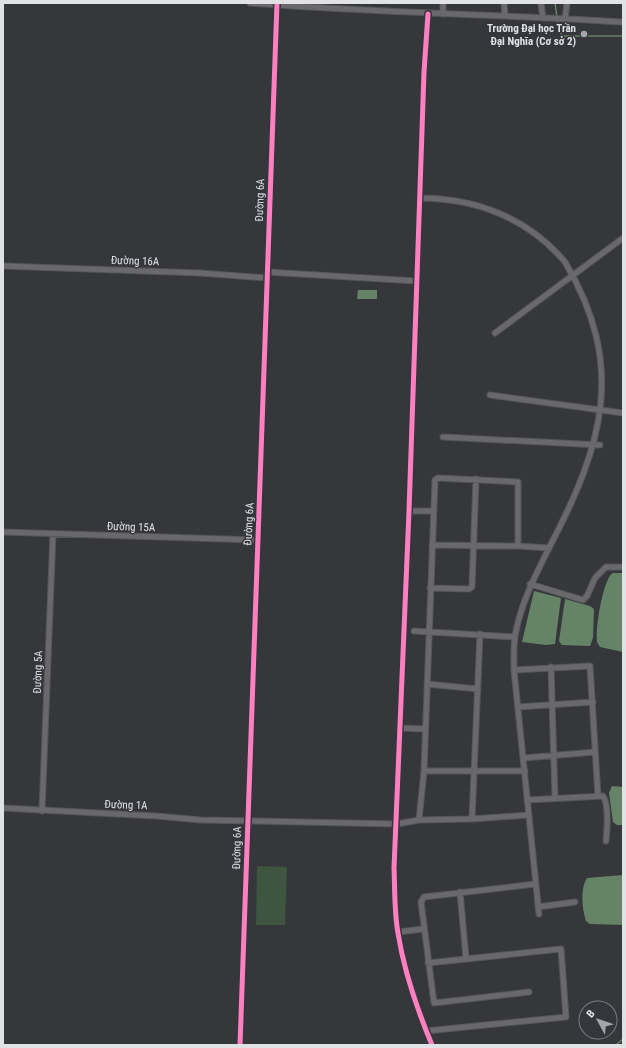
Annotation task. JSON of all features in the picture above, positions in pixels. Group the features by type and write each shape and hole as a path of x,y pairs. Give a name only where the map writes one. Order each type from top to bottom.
{"street":[{"path":"250,3 428,14 623,22"},
{"path":"443,3 443,14"},
{"path":"504,3 505,16"},
{"path":"541,3 544,18"},
{"path":"563,19 567,3"},
{"name":"Đường 6A","path":"240,1045 277,4"},
{"path":"428,14 419,198 409,511 394,868 398,932 407,974 432,1045"},
{"path":"419,198 453,199 493,210 518,222 560,256 581,280"},
{"path":"494,334 623,238"},
{"name":"Đường 16A","path":"3,266 416,281"},
{"path":"490,396 610,410 623,413"},
{"path":"608,417 612,404"},
{"path":"443,437 600,445"},
{"path":"598,450 602,438"},
{"path":"539,914 514,670 515,637 530,584 596,456"},
{"path":"419,820 424,771 435,480 438,478 518,482 518,546"},
{"path":"430,588 471,588 476,480"},
{"path":"409,511 434,511"},
{"name":"Đường 15A","path":"3,532 258,540"},
{"name":"Đường 5A","path":"42,811 53,534"},
{"path":"432,545 518,546 549,548"},
{"path":"530,584 583,600 587,596 595,578 606,567 623,568"},
{"path":"414,631 515,637"},
{"path":"472,819 480,634"},
{"path":"514,670 590,666 598,796"},
{"path":"551,667 555,798"},
{"path":"427,684 478,688"},
{"path":"518,707 593,702"},
{"path":"399,728 425,729"},
{"path":"524,758 596,752"},
{"path":"424,771 525,771"},
{"path":"527,800 603,796 605,800 606,841"},
{"name":"Đường 1A","path":"3,808 248,822 397,824 419,820 472,819 529,815"},
{"path":"529,992 437,1004 432,998 421,902 422,898 460,892 536,884"},
{"path":"460,892 466,958"},
{"path":"538,907 575,902"},
{"path":"398,932 423,929"},
{"path":"426,1031 566,1017 561,949 428,963"}],"shaded area":[{"path":"358,290 377,290 377,299 357,299"},
{"path":"613,573 623,573 623,652 600,647 597,642 600,605 606,584 609,577"},
{"path":"534,591 561,598 555,644 546,645 522,642"},
{"path":"565,599 590,606 594,609 593,638 590,646 562,645 559,641"},
{"path":"612,786 623,787 623,825 617,825 613,822 609,793"},
{"path":"257,866 287,867 285,925 256,925"},
{"path":"623,875 623,925 590,924 586,921 583,911 583,888 587,878"}],"waterway":[{"path":"555,3 557,17"},
{"path":"557,21 562,36 623,36"},
{"path":"616,1045 623,1039"}],"cycle path":[{"path":"240,1045 277,3"},
{"path":"428,14 424,72 409,511 394,868 396,917 404,961 421,1018 432,1045"}],"place":[{"name":"Trường Đại học Trần Đại Nghĩa (Cơ sở 2)","path":"584,34"}]}
